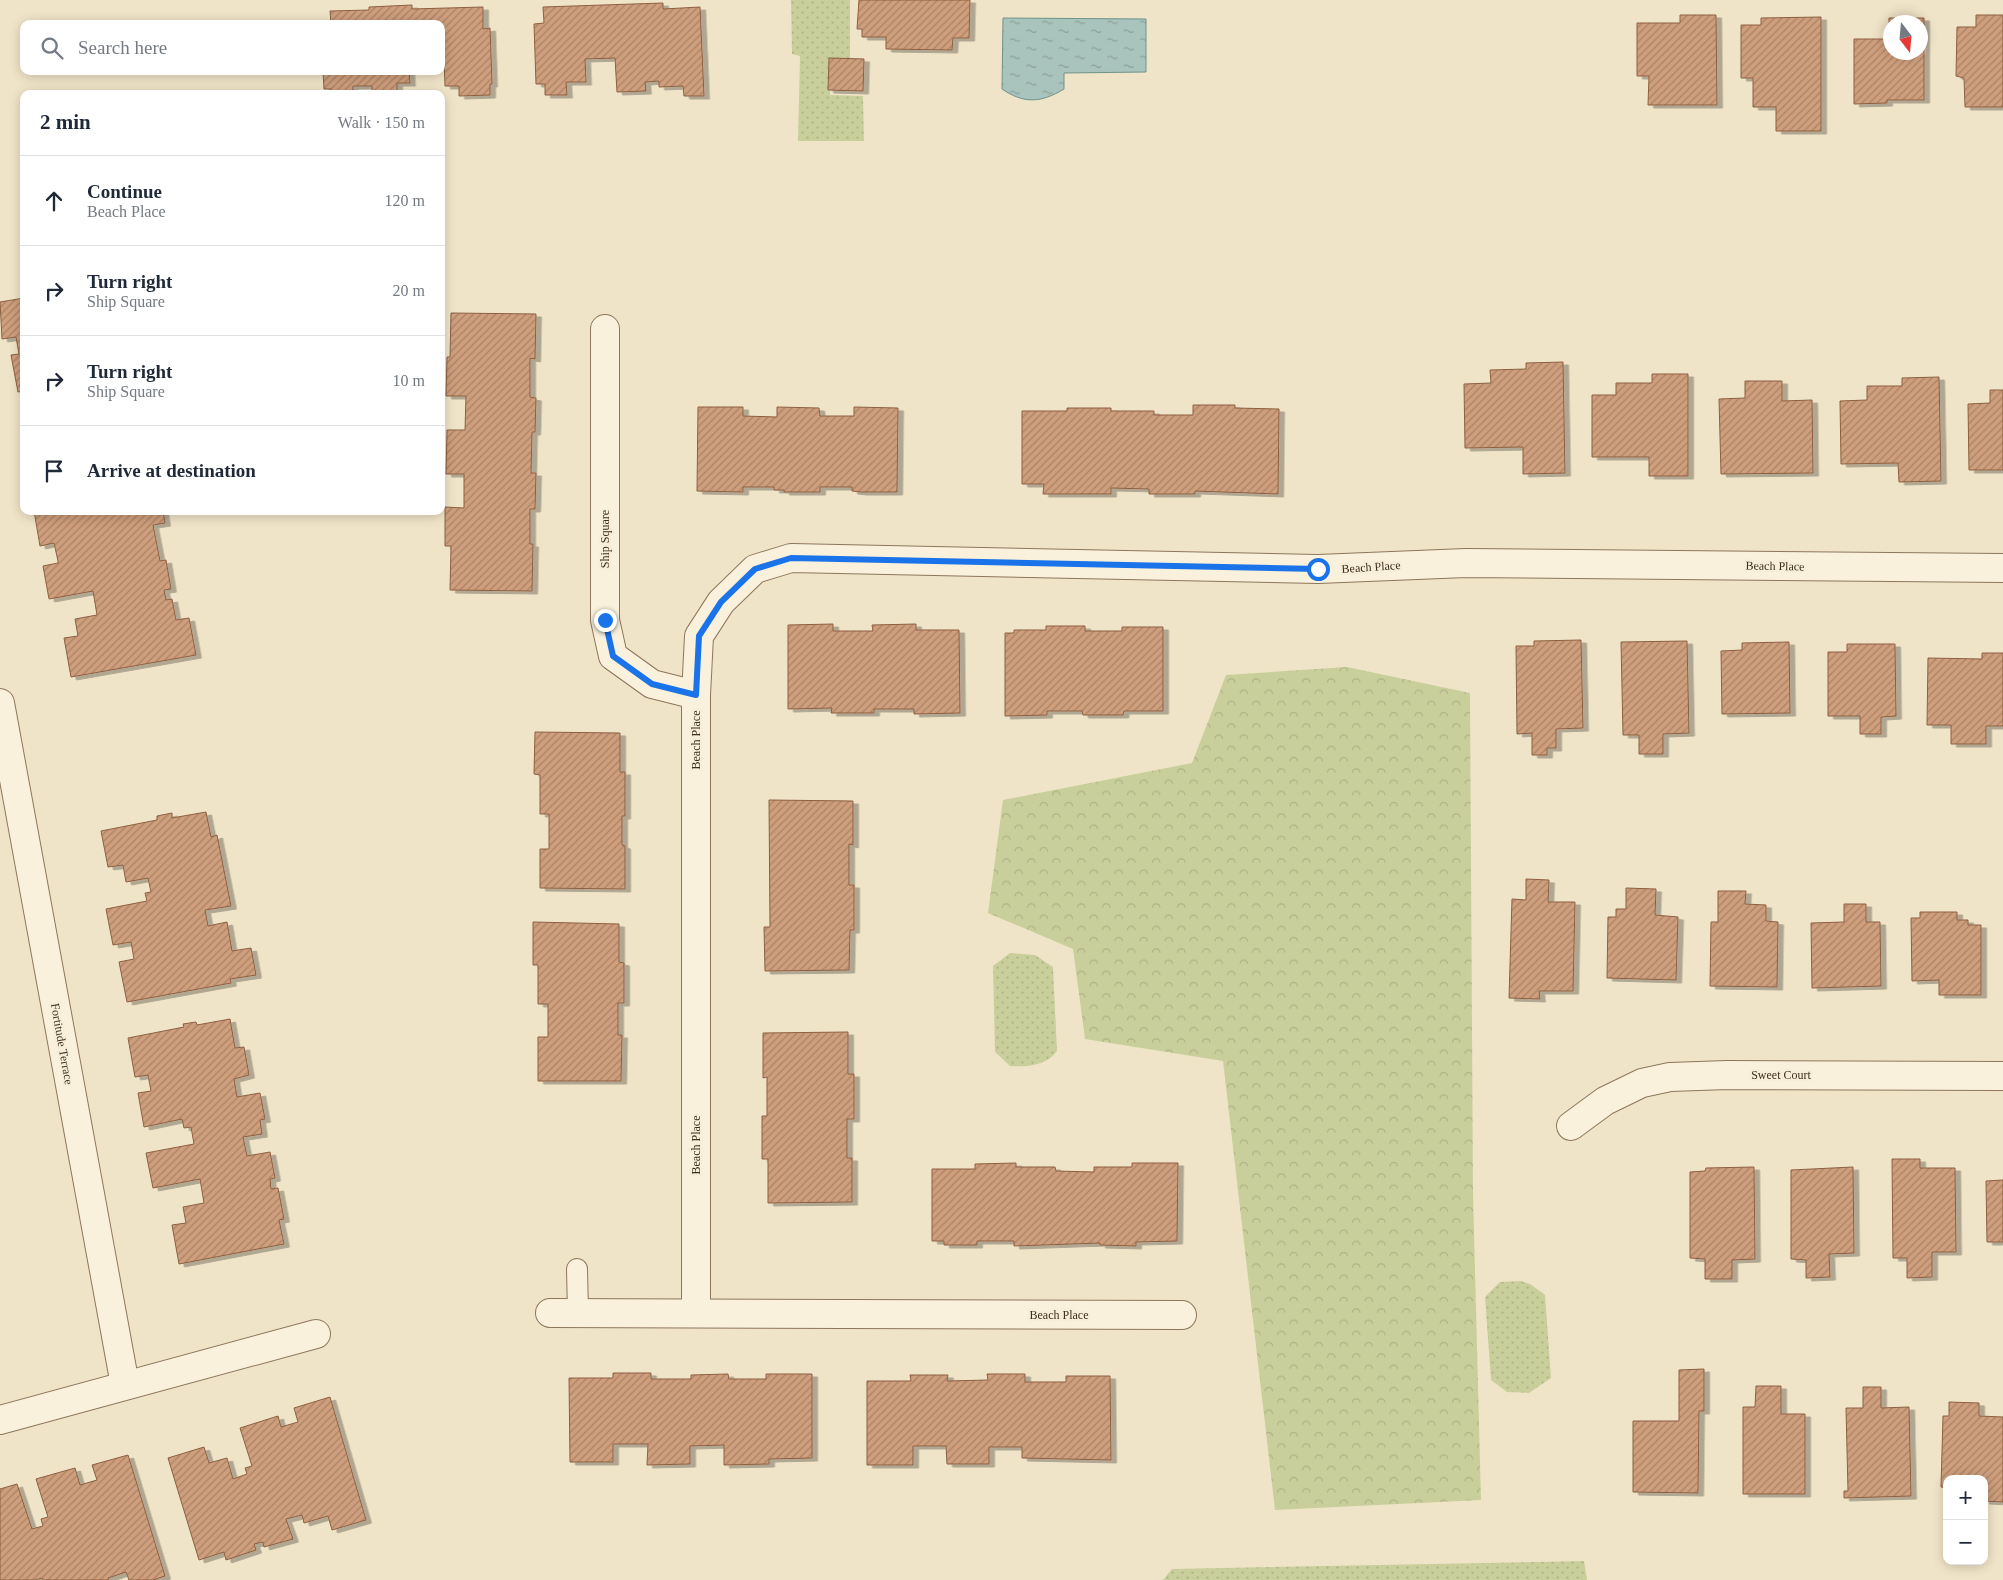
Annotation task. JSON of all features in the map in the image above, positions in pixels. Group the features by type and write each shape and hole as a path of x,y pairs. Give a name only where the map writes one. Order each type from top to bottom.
{"street":[{"name":"Ship Square","path":"605,329 605,620 613,656 652,684 696,695"},
{"name":"Beach Place","path":"696,1313 696,695 699,636 721,602 755,569 791,558 1318,569 1466,563 2003,568"},
{"name":"Fortitude Terrace","path":"0,703 125,1385"},
{"name":"Sweet Court","path":"1572,1126 1604,1101 1642,1083 1670,1077 1728,1075 2003,1076"},
{"name":"Beach Place","path":"550,1313 1182,1315"},
{"path":"0,1420 316,1334"}],"lane":[{"path":"577,1269 578,1312"}],"green space":[{"path":"791,0 850,0 850,61 831,60 830,95 863,96 864,141 798,141 800,56 792,54"},
{"path":"1347,667 1470,693 1473,1193 1481,1500 1275,1510 1223,1061 1085,1039 1073,949 988,913 1003,800 1192,763 1226,675"},
{"path":"1010,953 1035,955 1053,967 1057,1051 1042,1063 1010,1066 995,1052 993,966"},
{"path":"1521,1281 1530,1284 1545,1295 1551,1378 1529,1393 1507,1392 1491,1380 1485,1297 1500,1282"},
{"path":"1584,1561 1587,1580 1163,1580 1172,1569"}],"water":[{"path":"1003,18 1146,19 1146,72 1064,73 1064,89 1056,94 1033,100 1010,94 1002,89"}],"building":[{"path":"859,0 970,0 969,38 953,38 952,50 886,49 886,37 862,37 862,29 857,29"},
{"path":"663,3 663,9 700,7 704,96 684,96 683,86 659,87 659,81 645,82 646,91 617,92 615,58 585,59 586,82 566,82 567,95 545,95 545,84 536,84 534,24 544,23 543,7"},
{"path":"412,5 412,9 483,7 483,29 490,28 492,84 490,84 490,95 459,96 459,86 445,86 445,20 331,20 330,11 369,10 369,7"},
{"path":"1680,15 1716,15 1717,105 1648,105 1649,76 1637,76 1637,23 1680,23"},
{"path":"1976,15 2003,15 2003,107 1965,107 1964,78 1956,76 1957,27 1976,27"},
{"path":"1821,17 1821,131 1776,131 1776,107 1753,107 1753,78 1741,78 1741,25 1761,25 1761,18"},
{"path":"1854,39 1883,39 1883,60 1924,60 1924,100 1887,100 1887,103 1854,104"},
{"path":"829,58 864,59 863,91 828,90"},
{"path":"323,75 409,75 410,83 397,83 397,90 372,90 372,86 353,86 353,90 324,89"},
{"path":"20,299 20,392 18,392 11,355 19,354 16,337 2,339 0,302"},
{"path":"451,313 536,314 535,359 530,358 530,397 536,398 535,432 532,432 531,473 536,473 535,509 530,509 530,544 533,544 532,591 450,590 451,546 445,546 445,507 464,508 464,474 446,474 447,430 465,430 466,396 446,396 447,357 450,357"},
{"path":"1563,362 1565,473 1523,474 1523,447 1465,448 1464,384 1491,383 1490,370 1526,369 1526,363"},
{"path":"1652,374 1688,374 1688,476 1649,476 1649,457 1592,457 1592,395 1616,395 1616,383 1652,383"},
{"path":"1939,377 1941,481 1899,482 1898,463 1841,464 1840,401 1867,400 1867,386 1902,386 1902,378"},
{"path":"1745,381 1782,381 1782,401 1812,400 1813,473 1721,474 1719,399 1745,398"},
{"path":"1990,390 2003,390 2003,470 1969,470 1968,404 1990,403"},
{"path":"1193,405 1235,405 1235,408 1279,409 1278,494 1195,491 1195,494 1149,494 1149,489 1111,488 1111,494 1043,494 1044,484 1022,484 1022,411 1067,411 1067,408 1111,408 1111,411 1154,411 1154,415 1193,415"},
{"path":"698,407 743,407 743,416 777,417 777,407 819,408 820,416 854,416 854,407 898,408 897,492 852,491 852,487 820,487 820,492 784,492 784,490 774,490 774,487 743,487 743,492 697,491"},
{"path":"35,515 164,515 165,523 153,525 160,561 166,560 171,589 164,590 166,600 172,599 176,620 189,618 196,655 71,677 64,638 78,636 75,619 97,615 93,591 49,599 43,566 58,563 58,561 54,543 40,546"},
{"path":"833,624 833,631 873,631 872,625 916,624 916,630 959,630 960,713 914,714 914,709 874,709 874,713 831,713 832,708 788,709 788,625"},
{"path":"1046,626 1085,626 1085,631 1122,631 1122,627 1163,627 1163,711 1124,711 1123,715 1083,715 1082,711 1047,711 1047,715 1005,716 1005,633 1014,633 1014,630 1046,630"},
{"path":"1581,640 1583,728 1556,729 1556,748 1547,748 1547,755 1532,755 1532,733 1517,734 1516,646 1534,646 1534,641"},
{"path":"1687,641 1689,733 1663,734 1663,754 1639,754 1639,735 1623,735 1621,642"},
{"path":"1789,642 1790,713 1722,714 1721,651 1742,650 1742,643"},
{"path":"1847,644 1895,644 1896,716 1881,717 1881,734 1860,734 1860,716 1828,716 1828,652 1847,652"},
{"path":"1982,653 2003,653 2003,726 1986,726 1986,744 1951,744 1951,725 1927,725 1928,658 1982,659"},
{"path":"535,732 620,733 620,772 625,772 625,816 622,816 622,845 625,846 625,889 540,888 540,849 549,849 549,814 540,814 540,775 534,774"},
{"path":"769,800 853,801 853,845 849,844 849,885 854,885 854,930 850,930 849,970 765,971 764,927 770,927"},
{"path":"206,812 211,837 217,835 231,906 205,910 208,926 227,922 232,951 251,948 256,975 230,979 231,983 127,1002 119,962 134,959 131,942 113,945 106,909 147,901 145,893 151,892 148,878 126,882 123,865 108,867 101,831 157,820 157,816 172,813 172,818"},
{"path":"1526,879 1549,880 1548,902 1575,902 1573,991 1539,991 1540,999 1509,998 1512,899 1526,900"},
{"path":"1626,888 1656,889 1655,915 1678,917 1676,980 1607,978 1608,917 1616,917 1616,909 1626,909"},
{"path":"1718,891 1746,891 1745,904 1766,905 1766,921 1778,922 1777,987 1710,986 1711,922 1718,922"},
{"path":"1844,904 1866,904 1866,922 1880,922 1881,986 1812,988 1811,923 1844,922"},
{"path":"1920,912 1957,912 1957,920 1968,920 1968,925 1981,925 1981,995 1939,995 1939,980 1912,981 1911,918 1920,918"},
{"path":"533,922 619,924 619,962 624,963 624,1003 618,1003 618,1035 622,1035 621,1081 538,1081 538,1037 548,1037 548,1004 538,1004 538,965 533,965"},
{"path":"230,1019 235,1048 244,1047 249,1075 234,1079 237,1097 260,1093 265,1119 260,1120 262,1134 243,1137 247,1156 270,1152 275,1178 270,1179 271,1189 278,1188 284,1219 279,1220 284,1244 179,1264 172,1225 186,1223 183,1207 204,1203 200,1179 153,1188 146,1153 194,1144 191,1127 184,1128 182,1119 144,1127 138,1093 151,1091 148,1075 135,1077 128,1038 184,1027 183,1024 196,1022 197,1025"},
{"path":"848,1032 848,1074 854,1074 854,1119 847,1119 847,1158 852,1158 852,1202 768,1203 768,1159 762,1159 762,1116 767,1116 767,1077 763,1078 763,1033"},
{"path":"1892,1159 1920,1159 1920,1168 1955,1168 1956,1252 1932,1252 1932,1277 1907,1278 1907,1258 1893,1258"},
{"path":"1016,1163 1016,1167 1055,1167 1056,1171 1094,1172 1094,1167 1132,1167 1132,1163 1178,1163 1177,1241 1136,1242 1136,1246 1100,1245 1100,1243 1014,1246 1014,1241 977,1241 977,1245 944,1245 944,1241 932,1241 932,1169 975,1169 975,1164"},
{"path":"1754,1167 1755,1259 1732,1260 1732,1279 1705,1279 1705,1259 1690,1258 1690,1172 1705,1171 1706,1168"},
{"path":"1853,1167 1854,1253 1829,1254 1830,1277 1806,1278 1806,1260 1791,1259 1791,1170"},
{"path":"2003,1180 2003,1242 1987,1242 1986,1181"},
{"path":"1704,1369 1704,1411 1699,1411 1698,1493 1633,1492 1633,1421 1679,1421 1679,1370"},
{"path":"613,1373 651,1373 651,1379 691,1379 691,1375 728,1374 729,1379 766,1379 766,1374 812,1374 812,1458 769,1459 769,1464 724,1465 724,1445 690,1446 690,1464 647,1465 648,1444 613,1444 613,1462 570,1462 569,1378 613,1378"},
{"path":"987,1374 1025,1374 1025,1382 1066,1382 1066,1376 1110,1376 1111,1460 1022,1458 1022,1447 989,1447 989,1464 947,1464 946,1446 913,1446 913,1465 867,1465 867,1381 911,1381 910,1375 948,1375 947,1381 988,1380"},
{"path":"1756,1386 1781,1386 1781,1414 1805,1414 1805,1494 1743,1494 1743,1407 1755,1407"},
{"path":"1863,1387 1881,1387 1881,1408 1909,1407 1911,1496 1844,1498 1844,1491 1848,1491 1846,1408 1863,1408"},
{"path":"330,1397 366,1520 332,1530 328,1516 304,1523 302,1515 286,1519 293,1539 264,1547 263,1542 254,1544 256,1550 226,1560 224,1552 199,1560 168,1458 204,1447 209,1463 227,1458 233,1479 247,1474 245,1468 252,1466 240,1428 278,1416 281,1427 298,1422 294,1408"},
{"path":"1949,1402 1979,1403 1979,1416 2003,1417 2003,1502 1988,1501 1988,1475 1943,1475 1943,1487 1941,1487 1943,1416 1949,1416"},
{"path":"128,1455 165,1576 153,1580 129,1580 126,1572 108,1578 109,1580 43,1580 42,1578 35,1580 0,1580 0,1489 17,1484 32,1529 43,1526 41,1519 48,1517 36,1479 75,1468 80,1485 97,1480 92,1465"}],"route":[{"path":"605,620 613,656 652,684 696,695 699,636 721,602 755,569 791,558 1318,569"}]}
